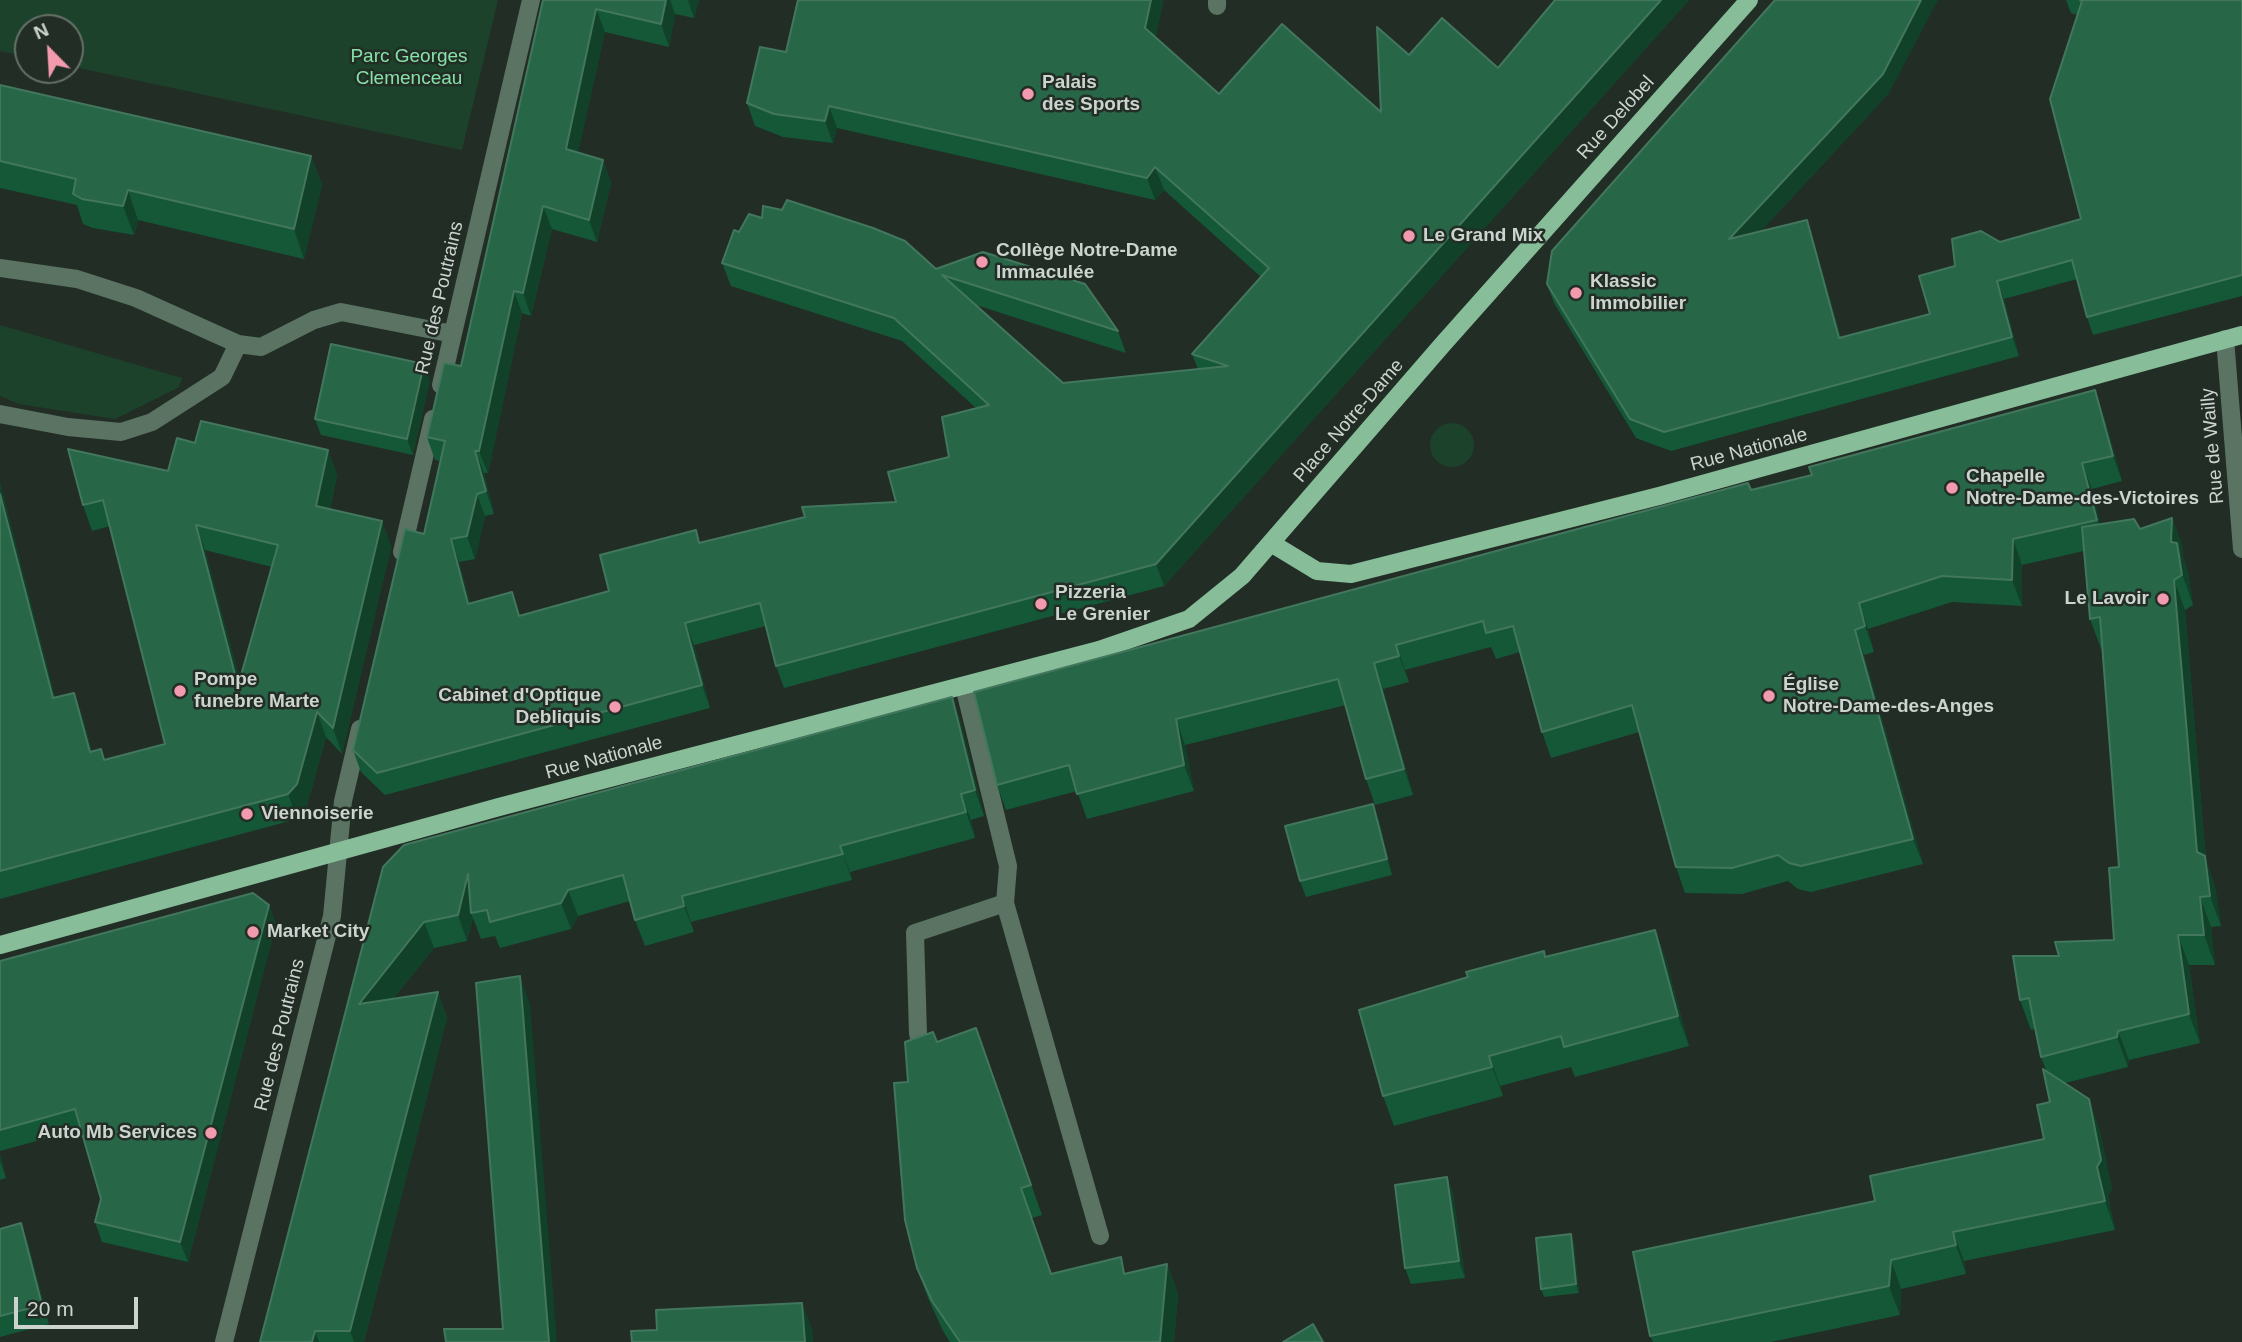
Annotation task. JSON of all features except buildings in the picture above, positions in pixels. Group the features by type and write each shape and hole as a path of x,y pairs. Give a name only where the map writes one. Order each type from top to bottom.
{"main road":[{"name":"Rue Delobel","path":"1513,264 1749,0"},
{"name":"Place Notre-Dame","path":"1213,601 1271,543 1513,264"},
{"name":"Rue Nationale","path":"1271,543 1317,571 1338,575 1364,571 1659,496 2234,337"},
{"name":"Rue Nationale","path":"0,945 499,807 1149,635 1189,619 1213,601"}],"street":[{"name":"Rue des Poutrains","path":"396,576 531,0"},
{"path":"0,268 77,279 136,298 238,344 261,347 314,320 341,313 453,334"},
{"name":"Rue de Wailly","path":"2234,337 2242,549"},
{"path":"0,414 68,427 121,432 152,422 222,377 238,344"},
{"path":"964,686 1008,866 1005,903 1100,1236"},
{"name":"Rue des Poutrains","path":"224,1342 332,916 343,801 364,710"},
{"path":"918,1034 915,933 1005,903"}],"green space":[{"name":"Parc Georges Clemenceau","path":"0,0 498,0 462,150 84,69 84,14 14,14 14,54 0,51"},
{"path":"0,325 182,378 179,387 115,419 19,404 0,396"},
{"path":"1452,423 1467,430 1474,445 1467,460 1452,467 1437,460 1430,445 1437,430"}],"place":[{"name":"Palais des Sports","path":"1028,94"},
{"name":"Le Grand Mix","path":"1409,236"},
{"name":"Collège Notre-Dame Immaculée","path":"982,262"},
{"name":"Klassic Immobilier","path":"1576,293"},
{"name":"Chapelle Notre-Dame-des-Victoires","path":"1952,488"},
{"name":"Le Lavoir","path":"2163,599"},
{"name":"Pizzeria Le Grenier","path":"1041,604"},
{"name":"Pompe funebre Marte","path":"180,691"},
{"name":"Église Notre-Dame-des-Anges","path":"1769,696"},
{"name":"Cabinet d'Optique Debliquis","path":"615,707"},
{"name":"Viennoiserie","path":"247,814"},
{"name":"Market City","path":"253,932"},
{"name":"Auto Mb Services","path":"211,1133"}]}
